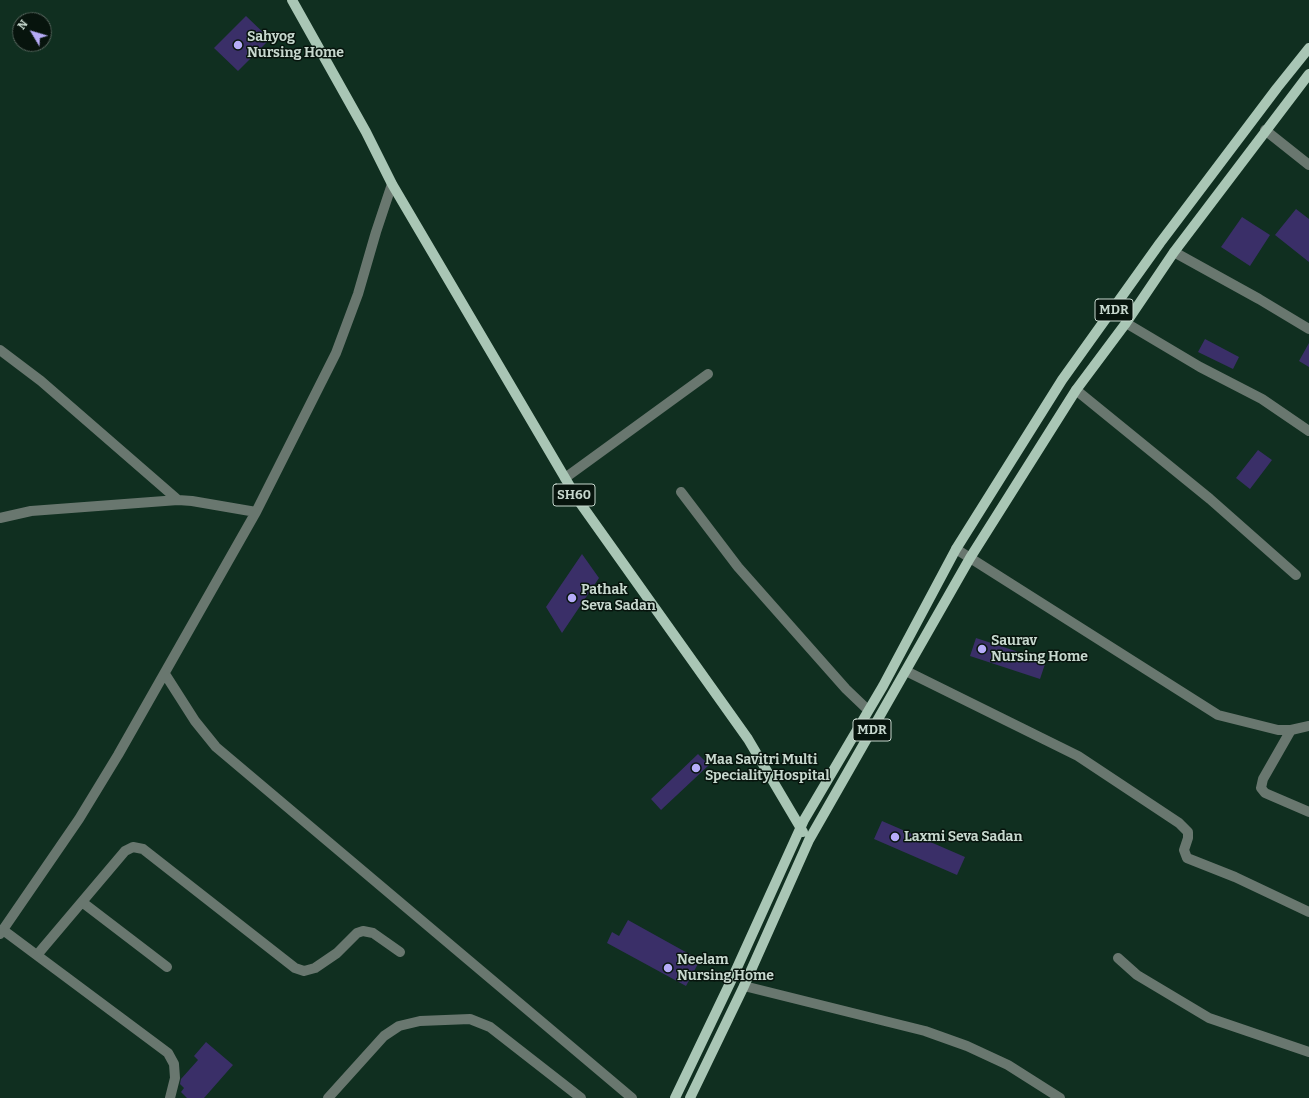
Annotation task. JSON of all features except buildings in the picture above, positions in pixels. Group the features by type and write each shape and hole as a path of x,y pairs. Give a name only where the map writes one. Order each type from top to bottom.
{"main road":[{"name":"SH60","path":"292,0 366,132 392,184 578,500 748,739 809,840"},
{"name":"MDR","path":"675,1098 731,981 801,828 883,686 956,550 1062,380 1160,243 1309,48"},
{"name":"MDR","path":"690,1098 744,986 809,840 970,558 1076,390 1126,323 1174,252 1265,130 1309,74"}],"street":[{"path":"1265,130 1309,165"},
{"path":"170,1098 175,1078 174,1064 168,1053 37,955 2,932 79,819 165,674 256,512 336,353 358,294 392,184"},
{"path":"1174,252 1259,299 1309,329"},
{"path":"1126,323 1200,367 1262,399 1309,431"},
{"path":"0,350 41,381 178,500"},
{"path":"565,478 708,374"},
{"path":"1076,390 1210,499 1296,575"},
{"path":"681,492 738,567 846,689 868,710"},
{"path":"0,518 31,511 178,500 256,512"},
{"path":"956,550 1218,715 1278,730 1291,730 1309,726"},
{"path":"906,671 1078,756 1172,819 1188,832 1188,838 1184,850 1184,854 1187,858 1235,877 1309,912"},
{"path":"165,674 196,721 216,747 632,1098"},
{"path":"1291,730 1263,779 1261,788 1265,793 1309,812"},
{"path":"37,955 125,851 133,847 143,849 295,968 304,971 315,968 337,953 357,934 363,931 373,933 400,952"},
{"path":"82,902 167,967"},
{"path":"1118,958 1137,975 1209,1018 1309,1052"},
{"path":"744,986 925,1031 967,1046 1008,1064 1060,1098"},
{"path":"328,1098 384,1036 399,1026 420,1020 470,1019 490,1027 581,1098"}],"place":[{"name":"Sahyog Nursing Home","path":"238,45"},
{"name":"Pathak Seva Sadan","path":"572,598"},
{"name":"Saurav Nursing Home","path":"982,649"},
{"name":"Maa Savitri Multi Speciality Hospital","path":"696,768"},
{"name":"Laxmi Seva Sadan","path":"895,837"},
{"name":"Neelam Nursing Home","path":"668,968"}]}
